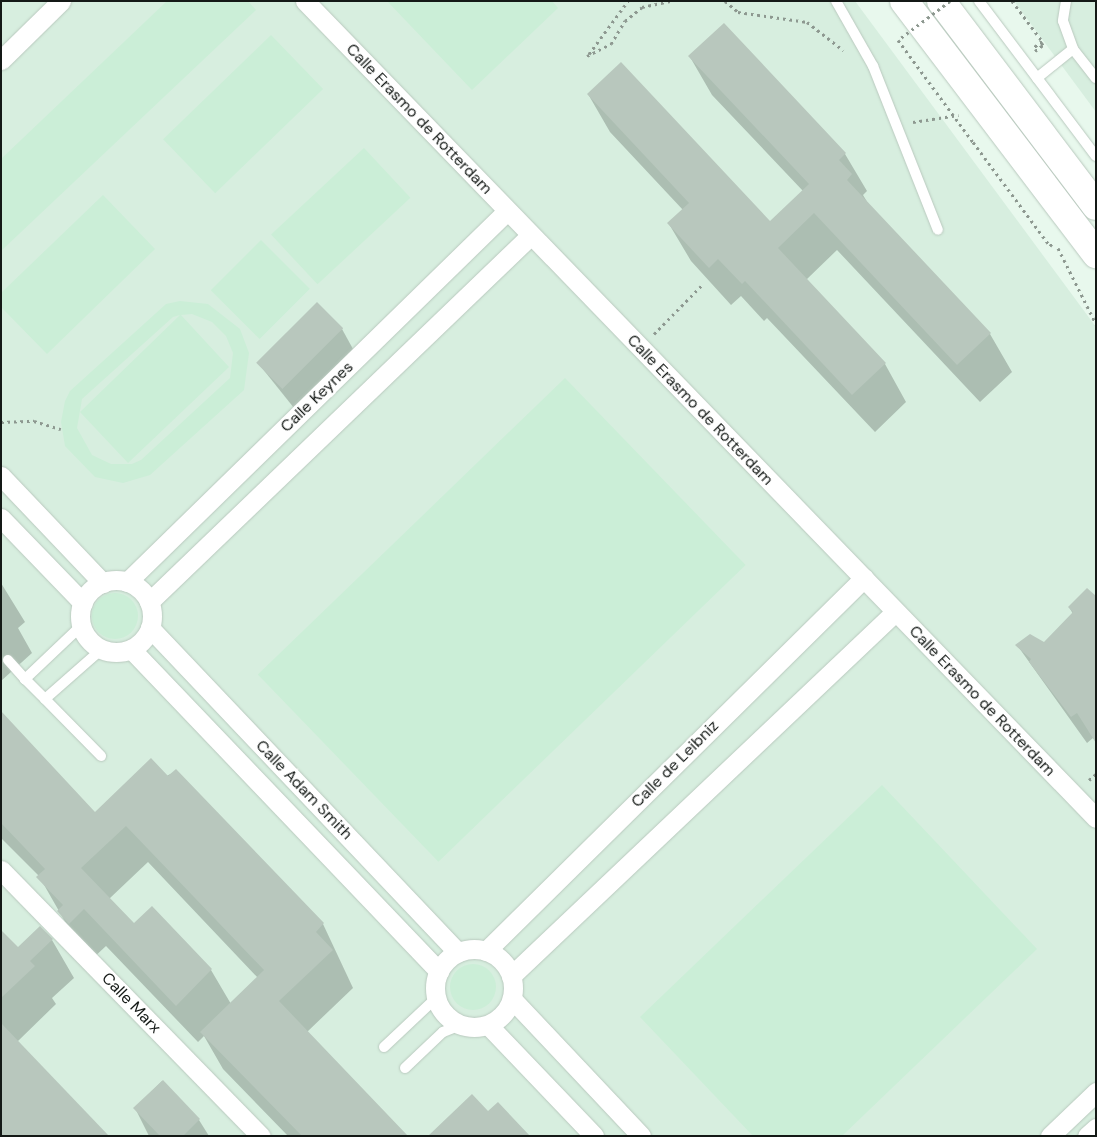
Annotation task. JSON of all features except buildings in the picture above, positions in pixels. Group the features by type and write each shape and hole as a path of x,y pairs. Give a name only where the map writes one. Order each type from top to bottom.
{"highway":[{"path":"904,1 1096,254"},
{"path":"942,1 1096,206"}],"street":[{"path":"1,60 61,1"},
{"name":"Calle Erasmo de Rotterdam","path":"305,1 530,236 1096,818"},
{"name":"Calle Keynes","path":"127,582 507,211"},
{"name":"Calle Keynes","path":"149,602 530,236"},
{"path":"1,476 103,583"},
{"path":"1,518 83,603"},
{"name":"Calle de Leibniz","path":"486,951 864,578"},
{"path":"127,582 149,602 150,628 131,649 102,649 86,635 82,625 83,603 103,583 127,582"},
{"path":"511,976 895,612"},
{"name":"Calle Adam Smith","path":"150,628 458,952"},
{"name":"Calle Adam Smith","path":"131,649 439,971"},
{"name":"Calle Marx","path":"1,870 261,1136"},
{"path":"594,1136 489,1026 460,1025 441,1010 436,998 439,971 458,952 486,951 497,956 511,976 512,1000 641,1136"},
{"path":"489,1026 512,1000"},
{"path":"1050,1136 1096,1092"},
{"path":"1087,1136 1096,1128"}],"lane":[{"path":"836,1 867,56 938,230"},
{"path":"979,1 1096,156"},
{"path":"1066,1 1063,21 1073,48 1096,78"},
{"path":"1037,78 1073,48"},
{"path":"25,679 82,625"},
{"path":"45,699 102,649"},
{"path":"8,660 101,756"},
{"path":"384,1047 436,998"},
{"path":"405,1068 443,1032 460,1025"}],"path":[{"path":"628,1 587,56 612,44 625,22 642,7 670,1"},
{"path":"726,1 738,12 807,22 850,55 867,56"},
{"path":"950,1 898,40 1050,246 1054,241 1096,324"},
{"path":"1010,1 1043,45 1030,55"},
{"path":"907,117 913,122 962,114"},
{"path":"654,334 704,283"},
{"path":"1,422 34,421 61,429"},
{"path":"1090,779 1096,774"}],"shaded area":[{"path":"1,1 855,1 1096,327 1096,1136 1,1136"},
{"path":"167,1 248,1 256,10 1,251 1,159"},
{"path":"387,1 552,1 558,8 472,90"},
{"path":"1014,1 1096,1 1096,112"},
{"path":"271,35 323,89 215,193 163,139"},
{"path":"364,148 410,198 317,284 271,235"},
{"path":"103,195 155,249 47,354 1,307 1,293"},
{"path":"261,240 310,289 260,339 211,290"},
{"path":"180,301 208,304 240,329 249,353 244,390 150,475 123,483 95,477 65,446 61,422 65,401 70,391 166,304","holes":["192,314 212,322 226,336 233,353 230,378 141,460 132,464 111,464 92,455 77,428 82,399 173,317 180,315 80,412 128,463 229,367 181,315"]},
{"path":"565,378 746,565 438,862 258,675"},
{"path":"115,593 128,597 134,603 138,616 134,629 128,635 115,639 102,635 96,629 92,616 96,603 102,597"},
{"path":"882,785 1037,949 842,1136 753,1136 640,1017"},
{"path":"469,964 477,964 486,968 492,974 496,987 492,1000 486,1006 477,1010 469,1010 460,1006 454,1000 450,991 450,983 454,974 460,968"}]}
